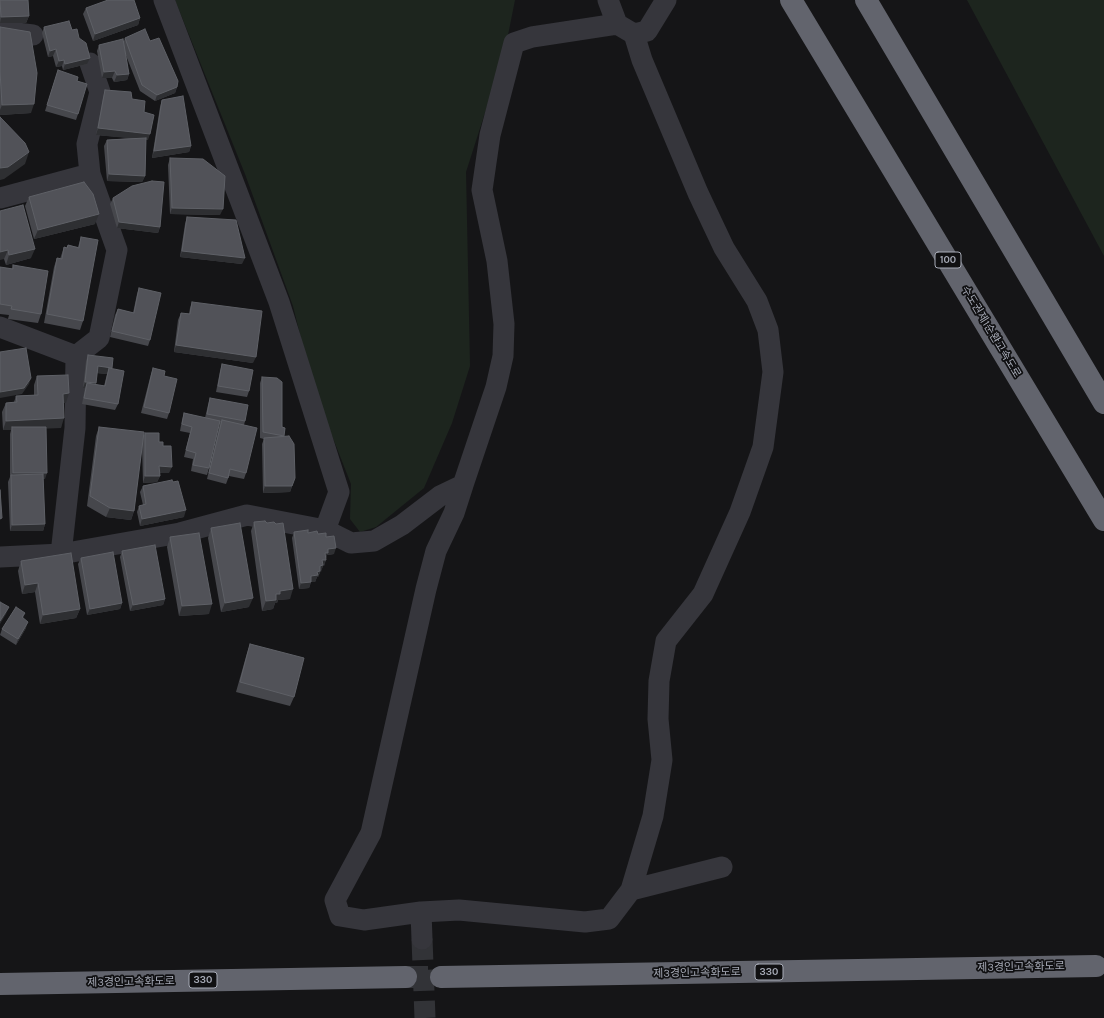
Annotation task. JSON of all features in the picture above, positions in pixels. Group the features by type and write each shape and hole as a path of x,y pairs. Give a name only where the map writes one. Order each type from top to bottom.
{"highway":[{"name":"수도권제1순환고속도로","path":"791,0 1104,520"},
{"path":"866,0 1104,403"},
{"name":"제3경인고속화도로","path":"441,977 1096,966"},
{"name":"제3경인고속화도로","path":"0,984 406,977"}],"lane":[{"path":"164,0 279,302 339,492 326,530"},
{"path":"608,0 625,29 642,60 698,193 724,248 757,301 768,330 773,372 763,448 740,512 703,594 666,640 660,681 658,719 662,760 652,816 631,890 609,919 585,922 460,910 421,912 364,920 340,916 335,900 371,833 426,589 436,551 454,513 496,387 503,356 504,324 498,269 482,190 490,135 514,43 532,37 625,29 647,31 666,0"},
{"path":"0,31 33,35"},
{"path":"76,356 99,338 117,250 90,174 87,144 100,92 90,63"},
{"path":"0,198 90,174"},
{"path":"0,327 76,356"},
{"path":"61,554 75,428 76,356"},
{"path":"0,557 61,554 180,533 247,515 326,530 350,543 374,540 402,525 440,496 463,485"},
{"path":"631,890 722,867"},
{"path":"421,912 422,939"}],"shaded area":[{"path":"175,0 515,0 505,50 466,172 470,366 452,423 424,488 376,527 360,532 350,519 351,484 314,390 293,306 245,174"},
{"path":"967,0 1104,0 1104,256"}],"building":[{"path":"0,0 28,0 29,16 1,17"},
{"path":"108,0 134,0 140,18 95,34 86,8"},
{"path":"69,21 72,30 77,29 79,38 86,43 90,58 65,64 64,60 59,61 56,49 50,51 44,27"},
{"path":"0,27 30,32 37,73 34,104 2,105"},
{"path":"145,29 150,41 159,38 178,81 177,87 157,95 142,85 125,38"},
{"path":"123,39 129,74 117,75 115,71 104,72 99,45"},
{"path":"58,70 78,77 77,81 87,84 78,114 47,105"},
{"path":"105,90 131,92 132,99 145,101 144,112 154,115 150,134 98,128"},
{"path":"183,96 191,146 154,151 162,100"},
{"path":"0,117 25,143 29,152 8,167 0,168"},
{"path":"146,138 145,176 109,174 107,140"},
{"path":"170,158 203,159 225,176 223,209 172,208"},
{"path":"152,181 164,182 160,227 119,222 113,198 132,186"},
{"path":"84,182 93,194 99,214 38,230 29,197"},
{"path":"23,205 35,249 9,255 8,250 0,252 0,211"},
{"path":"187,217 236,220 245,258 182,251"},
{"path":"81,237 98,240 83,321 47,314 57,258 62,259 64,247 67,248 68,245 79,248"},
{"path":"13,265 48,271 41,314 11,309 12,306 0,304 0,267 13,269"},
{"path":"139,288 161,293 150,340 112,331 118,309 134,313"},
{"path":"192,302 262,311 256,357 176,345 181,313 190,314"},
{"path":"26,348 31,378 24,388 0,392 0,352"},
{"path":"88,355 113,358 112,368 98,366 96,383 85,382"},
{"path":"222,364 253,370 249,391 218,386"},
{"path":"109,368 124,371 118,404 84,398 87,383 105,386"},
{"path":"153,368 165,371 164,376 177,379 169,413 144,407"},
{"path":"68,375 69,393 63,394 64,418 6,421 6,403 17,402 16,396 38,395 37,376"},
{"path":"262,377 277,378 282,382 282,427 285,428 284,436 263,432"},
{"path":"210,398 248,405 245,421 207,414"},
{"path":"184,413 220,421 209,468 193,465 196,453 186,450 192,427 182,424"},
{"path":"222,420 257,428 246,473 230,469 228,478 209,473"},
{"path":"12,427 46,427 47,473 13,473"},
{"path":"99,427 144,432 134,511 110,508 90,496"},
{"path":"145,433 159,433 159,442 163,442 163,446 171,446 172,467 159,466 160,476 145,476"},
{"path":"289,436 294,444 295,478 292,486 265,486 264,438"},
{"path":"43,474 45,524 12,525 11,475"},
{"path":"172,480 173,482 178,481 186,510 142,519 139,506 146,504 143,486"},
{"path":"0,490 2,518 0,519"},
{"path":"265,521 267,523 274,522 276,524 283,523 293,589 280,591 280,594 276,594 276,600 266,601 254,522"},
{"path":"240,523 253,598 225,603 211,528"},
{"path":"308,530 308,533 317,531 318,534 326,533 326,537 334,536 336,548 328,549 328,553 325,553 326,560 322,560 323,565 320,566 320,571 317,572 318,575 311,576 311,582 301,583 294,532"},
{"path":"199,533 212,604 182,606 170,537"},
{"path":"155,545 165,599 133,605 122,551"},
{"path":"113,552 122,603 90,609 81,558"},
{"path":"71,553 80,609 43,615 38,583 25,585 21,561"},
{"path":"0,602 9,607 0,621"},
{"path":"16,607 25,613 22,617 28,622 18,639 2,629"},
{"path":"250,644 304,658 294,697 240,682"}],"tunnel":[{"path":"422,939 425,1018"},
{"path":"406,977 441,977"}]}
